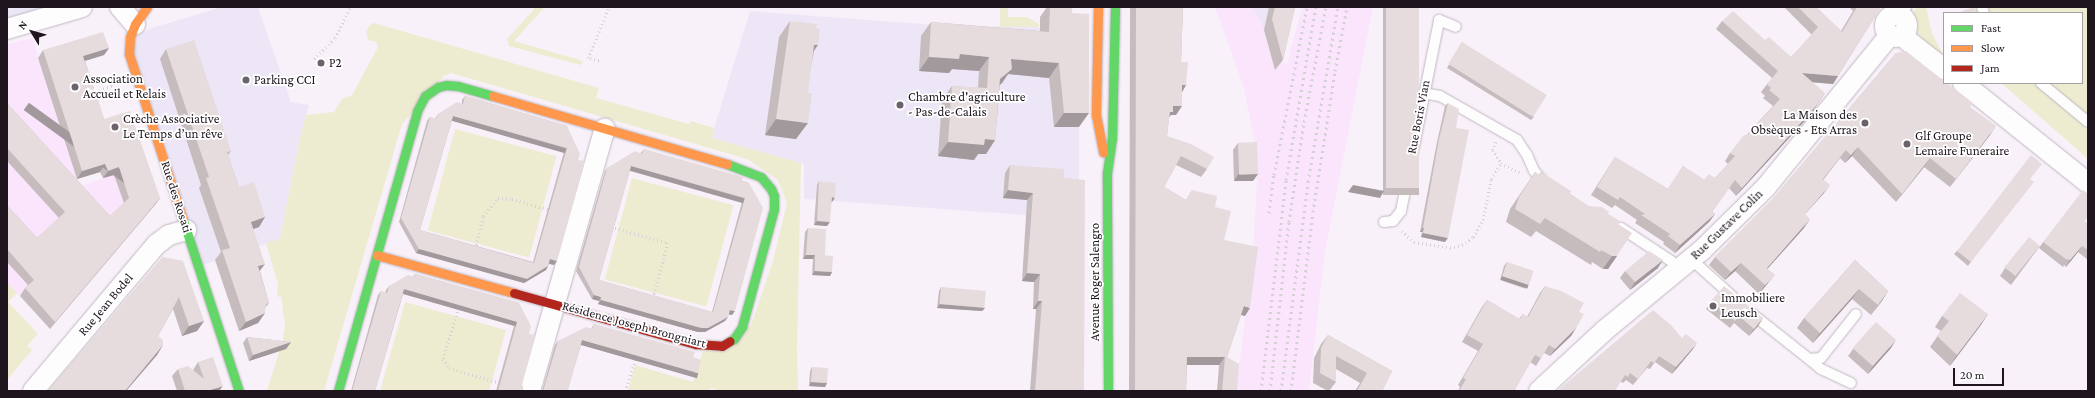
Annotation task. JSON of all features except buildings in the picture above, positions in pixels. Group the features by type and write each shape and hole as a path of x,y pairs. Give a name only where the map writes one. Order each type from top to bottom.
{"street":[{"path":"7,29 82,7"},
{"path":"120,7 135,24"},
{"name":"Rue des Rosati","path":"147,7 135,24 130,37 129,54 239,391"},
{"name":"Avenue Roger Salengro","path":"1108,391 1107,172 1112,139 1116,37 1115,7"},
{"name":"Avenue Roger Salengro","path":"1096,8 1096,115 1107,172"},
{"path":"1898,19 1908,41 1943,68"},
{"name":"Rue Gustave Colin","path":"1539,391 1605,330 1685,265 1766,187 1898,19"},
{"path":"1963,84 2088,183"},
{"name":"Résidence Joseph Brongniart","path":"338,391 417,111 422,100 430,91 446,85 458,86 746,170 761,177 769,186 774,196 774,209 742,327 738,335 722,346 704,345 377,255"},
{"name":"Résidence Joseph Brongniart","path":"530,391 605,128"},
{"name":"Rue Jean Bodel","path":"32,391 157,244 170,235 186,230"}],"lane":[{"path":"1096,8 1116,37"},
{"name":"Rue Boris Vian","path":"1389,221 1401,211 1423,93 1439,20 1456,27"},
{"path":"2042,84 2088,122"},
{"path":"1423,93 1440,96 1517,140 1527,155 1534,171 1542,181 1555,188"},
{"path":"1614,224 1671,261 1685,265 1821,369 1851,383"},
{"path":"1809,359 1821,358 1856,314"}],"path":[{"path":"314,59 335,38 350,7"},
{"path":"599,61 588,58 609,7"},
{"path":"94,101 90,94 114,86"},
{"path":"1505,132 1495,142 1493,150 1501,163 1519,174 1534,171"},
{"path":"1389,221 1414,242 1450,248 1462,244 1473,237 1483,220 1491,179 1501,163"}],"shaded area":[{"path":"7,7 82,7 7,29"},
{"path":"222,7 258,7 291,102 309,105 300,138 280,239 197,267 130,37 152,28"},
{"path":"1215,7 1253,7 1264,30 1272,60 1287,64 1302,7 1373,7 1325,251 1309,391 1236,391 1253,255 1257,180 1254,138 1243,85"},
{"path":"1253,7 1289,7 1272,60 1264,30"},
{"name":"Chambre d'agriculture - Pas-de-Calais","path":"750,11 950,26 1079,28 1079,219 804,199 804,164 711,138"},
{"path":"32,38 80,186 141,166 155,205 50,329 7,282 7,44"}],"green space":[{"path":"536,7 545,7 514,41 580,60 583,63 581,65 509,46 507,39"},
{"path":"1000,7 1008,7 1008,17 1027,17 1039,24 1039,27 1000,27"},
{"path":"1917,7 1926,7 1932,33 1943,56 1924,42 1913,27 1912,14"},
{"path":"1970,7 2088,7 2088,159 2002,84 2083,84 2083,12 1971,12"},
{"path":"374,23 599,88 596,98 689,124 691,121 714,128 712,138 801,163 797,348 798,391 720,391 711,388 710,391 628,390 635,365 693,382 702,353 751,325 773,261 787,203 778,180 747,159 451,73 444,76 402,124 324,391 267,391 283,339 285,325 281,296 277,297 278,284 266,243 280,239 306,115 334,112 342,99 352,95 378,47 376,42 368,40 366,31 371,24"},
{"path":"455,129 556,156 529,258 428,230"},
{"path":"632,178 733,205 706,307 605,279"},
{"path":"7,282 17,293 8,302 38,334 27,346 32,350 7,380"},
{"path":"405,302 506,330 489,391 380,391"}],"railway":[{"path":"1269,213 1274,175 1307,7"},
{"path":"1261,391 1286,180 1316,7"},
{"path":"1270,391 1289,222 1304,122 1326,7"},
{"path":"1281,391 1308,182 1338,7"},
{"path":"1291,391 1313,212 1335,71 1347,7"}],"traffic: fast":[{"path":"1108,391 1107,173 1112,139 1115,7"},
{"path":"338,391 417,111 425,96 438,87 446,85 458,86 493,96"},
{"path":"727,164 761,177 771,189 774,196 774,209 742,327 734,339 730,341"},
{"path":"183,220 239,391"}],"traffic: slow":[{"path":"147,7 135,24 130,37 129,54 183,220"},
{"path":"1098,7 1096,115 1103,152"},
{"path":"493,96 727,164"},
{"path":"377,255 514,293"}],"traffic: jam":[{"path":"514,293 696,344 722,346 730,341"}],"place":[{"name":"P2","path":"321,63"},
{"name":"Parking CCI","path":"246,80"},
{"name":"Association Accueil et Relais","path":"75,87"},
{"name":"Chambre d'agriculture - Pas-de-Calais","path":"900,105"},
{"name":"La Maison des Obsèques - Ets Arras","path":"1865,123"},
{"name":"Crèche Associative Le Temps d’un rêve","path":"115,127"},
{"name":"Glf Groupe Lemaire Funeraire","path":"1907,144"},
{"name":"Immobiliere Leusch","path":"1713,306"}]}
